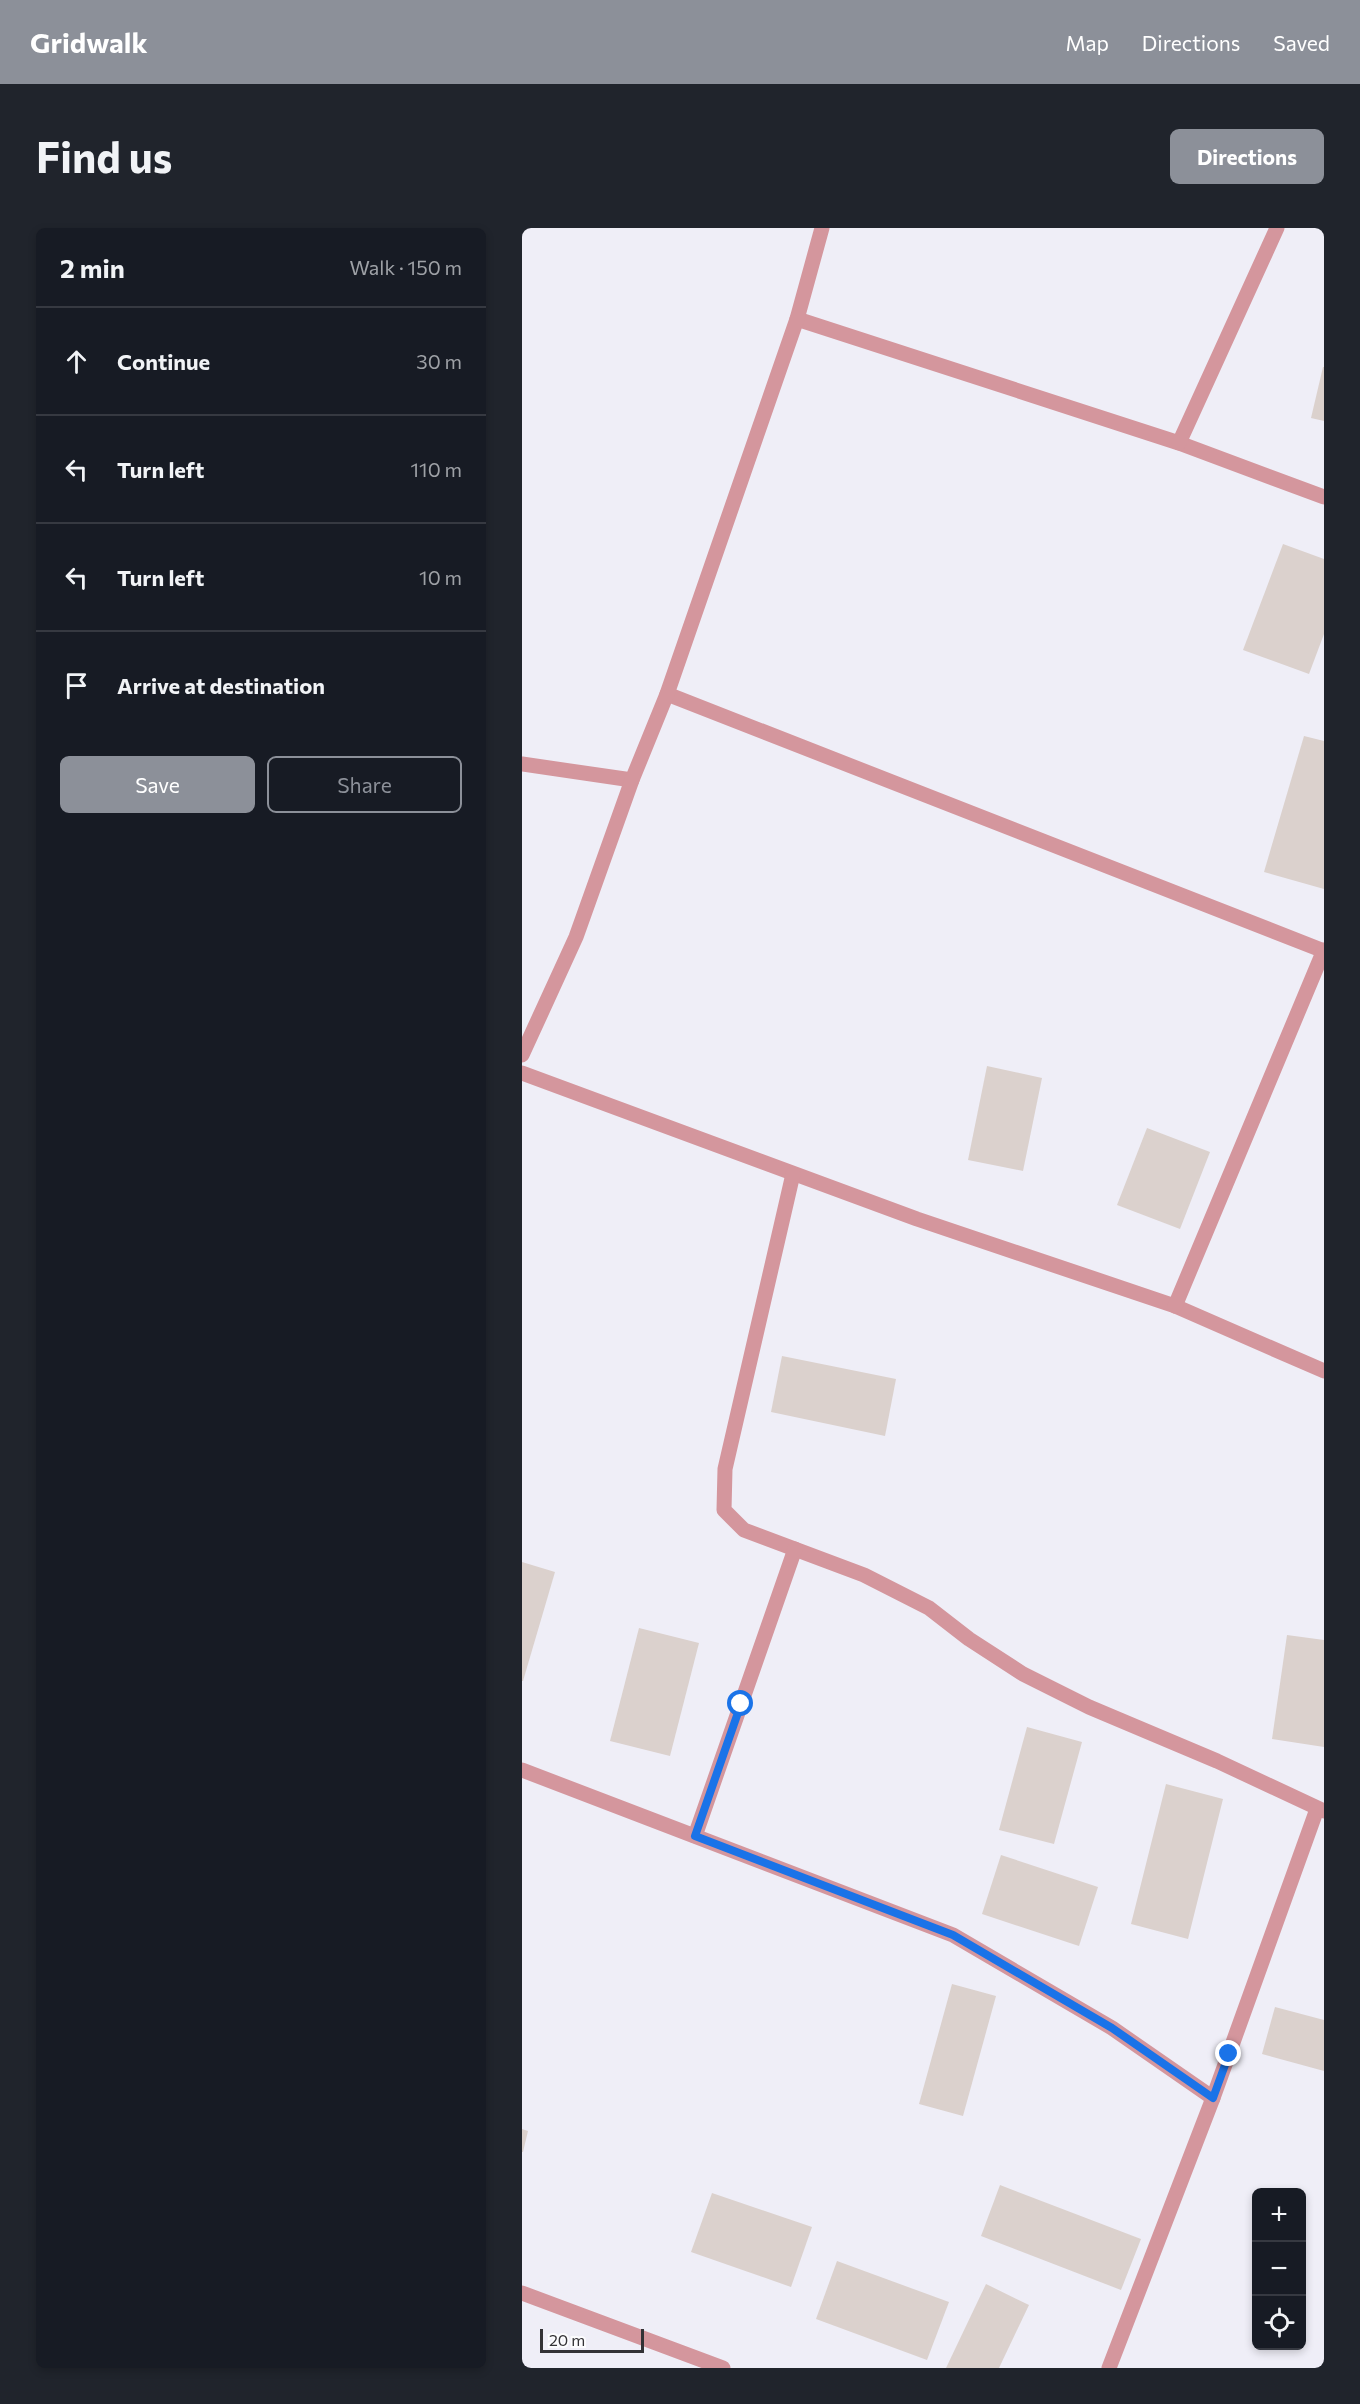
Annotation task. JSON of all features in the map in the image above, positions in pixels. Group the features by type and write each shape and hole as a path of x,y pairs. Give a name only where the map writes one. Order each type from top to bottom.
{"street":[{"path":"522,1055 576,937 632,780 667,694 797,319 822,228"},
{"path":"1179,442 1277,228"},
{"path":"797,319 1179,442 1324,497"},
{"path":"667,694 1324,951 1176,1306"},
{"path":"522,764 632,780"},
{"path":"522,1073 793,1174 1176,1306 1324,1371"},
{"path":"793,1174 725,1469 724,1510 744,1530 864,1575 929,1608 969,1639 1023,1674 1089,1707 1217,1761 1320,1810 1109,2368"},
{"path":"695,1836 795,1549"},
{"path":"522,1770 953,1935 1112,2028 1213,2098"},
{"path":"522,2293 723,2368"}],"building":[{"path":"1324,367 1324,421 1311,418"},
{"path":"1283,544 1324,559 1324,634 1309,674 1243,650"},
{"path":"1304,736 1324,741 1324,889 1264,872"},
{"path":"987,1066 1042,1078 1023,1171 968,1160"},
{"path":"1147,1128 1210,1152 1180,1229 1117,1205"},
{"path":"782,1356 896,1379 885,1436 771,1412"},
{"path":"522,1562 555,1572 523,1681 522,1681"},
{"path":"639,1628 699,1643 670,1756 610,1741"},
{"path":"1287,1635 1324,1640 1324,1747 1272,1739"},
{"path":"1027,1727 1082,1742 1054,1844 999,1830"},
{"path":"1166,1784 1223,1799 1188,1939 1131,1924"},
{"path":"1001,1855 1098,1887 1079,1946 982,1914"},
{"path":"952,1984 996,1996 963,2116 919,2104"},
{"path":"1275,2007 1324,2020 1324,2071 1262,2054"},
{"path":"522,2129 528,2131 523,2152 522,2152"},
{"path":"1000,2185 1141,2239 1121,2290 981,2236"},
{"path":"712,2193 812,2227 791,2287 691,2252"},
{"path":"837,2261 949,2302 927,2360 816,2319"},
{"path":"986,2284 1029,2305 999,2368 946,2368"}],"route":[{"path":"741,1704 695,1836 953,1935 1112,2028 1213,2098 1229,2054"}]}
